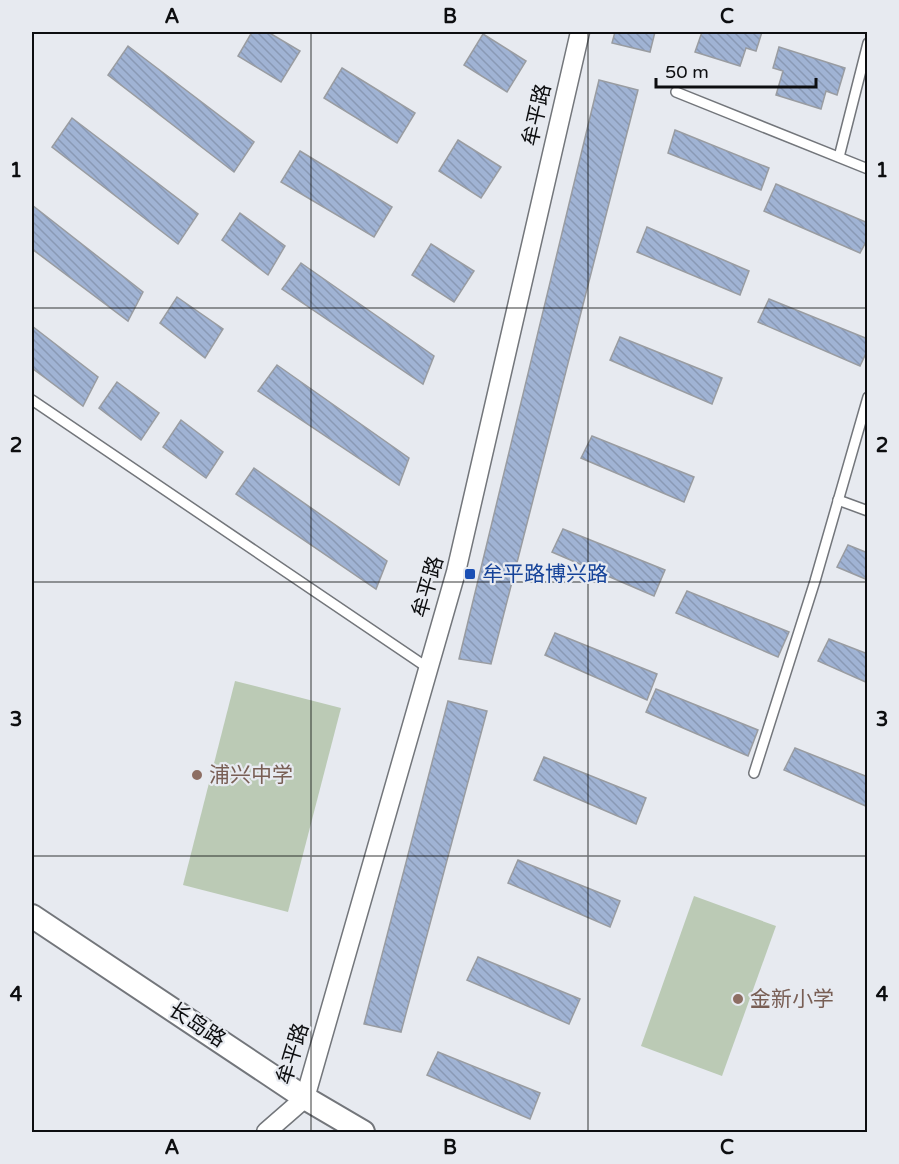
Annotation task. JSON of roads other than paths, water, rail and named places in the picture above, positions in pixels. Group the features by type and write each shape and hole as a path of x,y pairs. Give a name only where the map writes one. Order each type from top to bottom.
{"street":[{"name":"牟平路","path":"266,1132 305,1098 456,572 580,32"},
{"name":"长岛路","path":"32,916 305,1098 363,1132"}],"lane":[{"path":"839,157 867,43"},
{"path":"676,92 867,169"},
{"path":"754,773 815,581 867,397"},
{"path":"32,400 428,668"},
{"path":"838,500 867,511"}],"place":[{"name":"牟平路博兴路","path":"470,574"},
{"name":"浦兴中学","path":"197,775"},
{"name":"金新小学","path":"738,999"}]}
